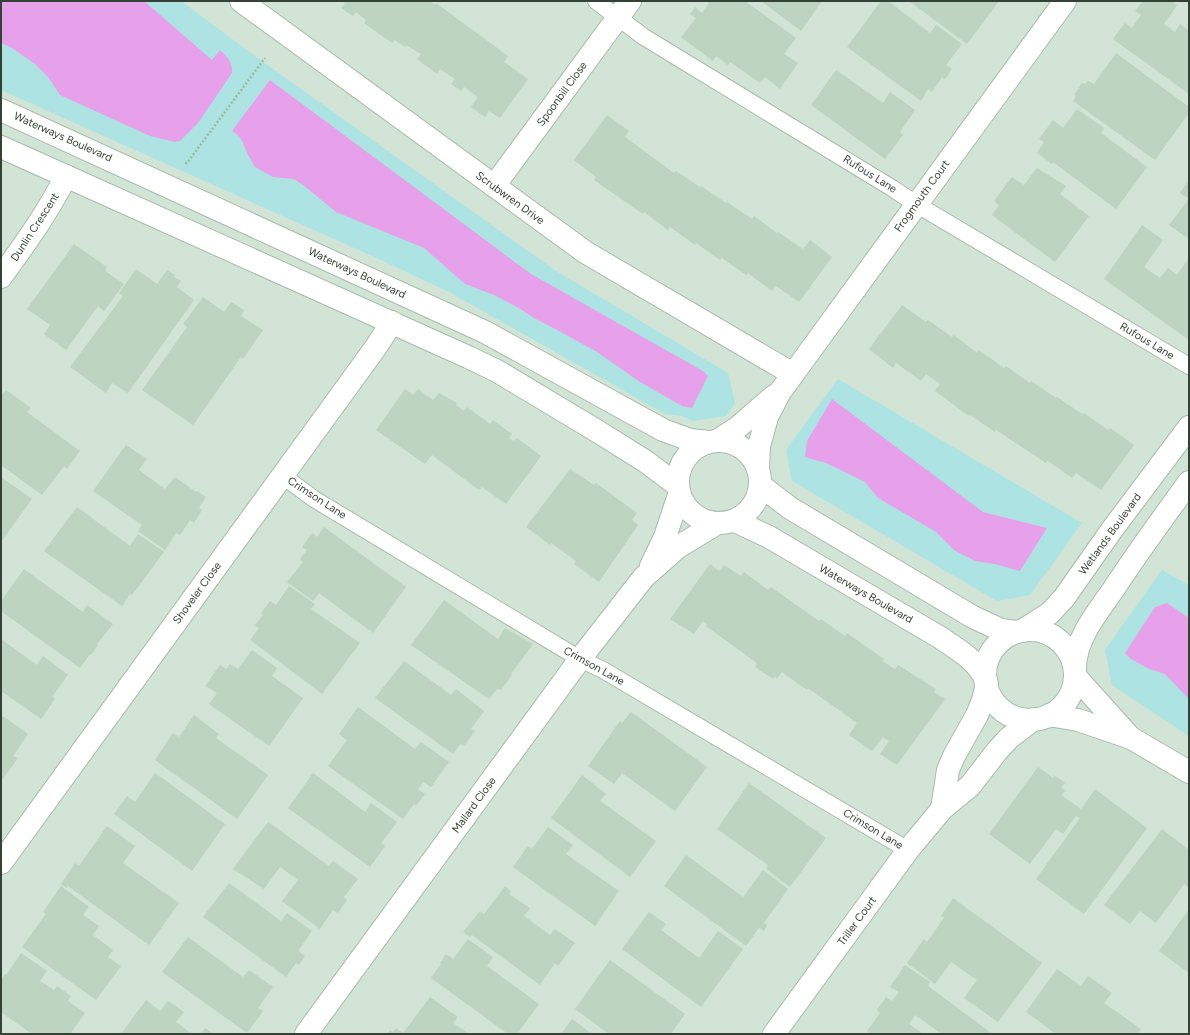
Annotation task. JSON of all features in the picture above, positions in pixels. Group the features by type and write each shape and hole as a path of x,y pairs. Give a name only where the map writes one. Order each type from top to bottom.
{"street":[{"name":"Scrubwren Drive","path":"240,1 585,252 793,374"},
{"name":"Frogmouth Court","path":"759,477 760,446 767,417 780,392 1065,1"},
{"name":"Spoonbill Close","path":"494,186 624,9"},
{"name":"Waterways Boulevard","path":"1,110 485,332 663,430 690,440 713,441"},
{"path":"1,147 468,356 497,371 645,461 678,490"},
{"name":"Dunlin Crescent","path":"1,276 27,241 54,200 66,176"},
{"name":"Shoveler Close","path":"1,863 283,476 376,347 392,322"},
{"name":"Frogmouth Court","path":"713,441 736,428 780,392"},
{"name":"Wetlands Boulevard","path":"1020,632 1050,613 1064,598 1189,427"},
{"path":"713,441 732,443 746,451 753,459 759,477 758,496 753,506 745,515 726,522 704,521 693,515 685,506 678,490 678,474 682,463 689,453 698,446 713,441"},
{"path":"759,477 790,508 973,617 1001,630 1020,632 1037,630 1055,638 1068,650 1073,660 1075,672 1131,738"},
{"path":"1042,717 1059,709 1067,701 1073,690 1076,655 1088,627 1141,547 1189,482"},
{"name":"Mallard Close","path":"306,1034 580,659 644,577 665,537 678,490"},
{"name":"Waterways Boulevard","path":"726,522 769,537 941,638 962,652 977,665 987,682"},
{"name":"Mallard Close","path":"644,577 678,547 726,522"},
{"path":"942,809 948,770 954,756 977,715 983,700 987,682 987,665 993,650 1004,638 1020,632"},
{"path":"987,682 993,699 1005,711 1018,718 1042,717 1078,720 1131,738 1189,772"},
{"name":"Triller Court","path":"774,1034 908,850 942,809 970,786 1009,738 1042,717"}],"lane":[{"name":"Rufous Lane","path":"596,1 624,9 644,37 916,204 1189,366"},
{"name":"Crimson Lane","path":"283,476 314,499 580,659 603,670 908,850"}],"path":[{"path":"189,160 265,58"}],"shaded area":[{"path":"1,1 1189,1 1189,1034 1,1034"},
{"path":"1,1 181,1 259,59 556,271 728,373 735,403 726,416 693,421 682,416 665,414 449,292 381,260 1,90"},
{"path":"1,1 144,1 212,60 220,50 227,57 232,73 198,123 180,141 175,142 150,136 60,95 48,77 35,64 12,48 1,43"},
{"path":"270,80 531,274 703,371 708,376 692,408 682,406 640,382 597,352 534,318 517,307 494,295 465,284 424,248 336,212 294,179 273,177 255,167 239,136 232,131"},
{"path":"838,379 1082,523 1030,595 997,601 792,481 786,450"},
{"path":"832,399 983,512 1047,528 1020,571 995,564 975,561 954,550 936,532 878,498 865,482 826,463 805,457 807,441"},
{"path":"1162,570 1189,585 1189,736 1112,685 1105,650"},
{"path":"1167,603 1189,618 1189,699 1165,674 1149,669 1131,659 1125,653 1155,607"}],"building":[{"path":"341,1 430,1 435,5 436,3 508,56 504,62 528,79 500,118 489,111 485,117 471,107 478,97 464,87 461,91 451,84 455,79 440,69 437,74 417,59 421,54 406,45 405,47 395,40 392,43 364,23 366,20 356,12 353,16 341,8 345,3"},
{"path":"706,1 745,1 796,38 784,54 798,63 780,89 765,77 760,83 730,62 728,65 716,56 713,61 681,37 696,18 690,14 695,7 702,13 709,3"},
{"path":"761,1 822,1 801,31"},
{"path":"881,1 888,1 930,33 936,25 962,44 946,65 952,69 945,79 942,77 932,92 928,89 921,101 847,47"},
{"path":"909,1 999,1 967,44"},
{"path":"1143,1 1171,1 1177,5 1164,24 1175,32 1180,24 1189,31 1189,94 1113,39 1125,23 1132,28 1141,15 1135,11"},
{"path":"1116,53 1189,107 1189,113 1155,160 1073,101 1076,96 1074,95 1082,83 1085,84 1088,81 1094,84"},
{"path":"836,70 883,103 890,92 915,110 900,132 903,135 885,159 811,105"},
{"path":"1077,109 1104,128 1101,133 1147,167 1116,209 1053,162 1052,164 1037,153 1044,142 1039,139 1053,120 1063,128"},
{"path":"607,115 629,131 625,137 674,173 676,171 752,219 754,216 777,233 778,232 803,249 810,240 832,257 799,302 776,286 772,291 748,273 746,275 722,258 720,260 696,243 695,245 670,227 668,230 644,212 643,214 594,180 596,177 574,160"},
{"path":"1037,168 1066,186 1060,194 1089,216 1055,262 992,215 999,205 994,201 1012,177 1024,185"},
{"path":"1189,180 1189,199 1180,193"},
{"path":"1189,199 1189,239 1169,225"},
{"path":"1142,225 1163,240 1144,267 1160,278 1168,268 1177,275 1189,258 1189,340 1104,279"},
{"path":"74,244 107,267 105,271 124,284 104,311 98,306 66,350 44,334 50,325 27,309"},
{"path":"136,269 157,284 167,270 181,281 177,287 194,300 128,393 112,383 106,393 70,367 123,296 119,293"},
{"path":"203,297 224,312 231,302 244,310 241,316 263,330 243,359 241,357 193,425 142,390 187,327 183,324"},
{"path":"902,305 926,322 928,320 952,337 954,335 977,353 979,350 1004,368 1006,366 1030,383 1031,381 1082,414 1084,413 1108,430 1110,428 1134,445 1101,490 1076,473 1072,478 1048,461 1046,463 996,430 995,432 970,415 969,416 935,391 940,384 926,374 921,381 896,363 893,368 869,349"},
{"path":"405,389 413,395 418,389 433,400 439,393 457,403 456,405 464,411 467,407 490,424 493,420 512,434 509,438 514,441 517,438 541,456 506,504 482,487 479,490 432,455 425,464 376,430"},
{"path":"6,390 31,408 27,412 80,451 67,469 64,466 42,495 1,465 1,396"},
{"path":"126,445 147,459 139,470 165,489 175,477 196,492 197,491 206,497 199,508 202,510 194,523 190,520 180,535 176,533 165,550 138,531 142,525 93,491"},
{"path":"570,469 594,485 596,483 637,513 632,520 638,525 599,582 574,564 576,561 551,543 550,545 526,527"},
{"path":"1,477 32,499 1,542"},
{"path":"77,507 130,546 138,534 164,552 122,606 44,551"},
{"path":"324,527 406,587 373,633 319,593 313,601 287,582 303,562 300,559 307,550 302,547 312,533 317,537"},
{"path":"710,564 719,571 724,565 741,576 744,572 768,590 771,587 819,621 821,619 845,636 847,633 884,659 882,661 895,669 898,665 936,689 934,692 945,699 897,765 880,754 889,741 883,737 872,751 849,735 857,723 808,688 807,690 782,672 777,679 775,676 773,679 755,667 757,663 706,626 707,624 703,621 694,634 670,619"},
{"path":"24,569 83,612 87,605 113,624 80,668 1,611 1,601"},
{"path":"289,586 315,604 311,609 360,643 322,694 250,640 259,628 255,625 263,615 261,613 270,601 276,605"},
{"path":"444,600 498,639 505,628 533,644 501,690 497,689 489,699 411,645"},
{"path":"1,639 37,665 43,656 68,675 52,697 55,699 41,719 1,691"},
{"path":"252,650 277,668 272,676 303,698 269,746 209,704 217,693 205,686 220,665 226,669 230,664 238,669"},
{"path":"404,661 451,695 456,689 484,711 471,729 475,731 464,746 460,744 453,754 375,698"},
{"path":"358,707 415,749 421,742 449,762 431,787 423,782 418,789 425,794 416,806 414,804 403,819 328,766 347,740 339,734"},
{"path":"631,712 707,767 675,811 622,773 614,784 588,766 620,721 622,723"},
{"path":"194,715 219,734 216,738 268,775 237,819 155,760 173,733 179,737"},
{"path":"3,716 28,734 13,756 18,758 2,780 1,719"},
{"path":"1038,767 1053,778 1054,775 1065,783 1061,787 1065,791 1061,795 1081,809 1095,789 1147,828 1084,914 1036,879 1080,818 1076,816 1063,834 1056,829 1030,864 989,834"},
{"path":"155,773 225,824 192,871 114,814 127,796 135,802"},
{"path":"313,773 365,812 371,803 397,822 381,843 385,846 370,867 288,808"},
{"path":"582,775 606,794 600,801 656,841 630,877 551,818"},
{"path":"749,783 826,838 790,887 766,869 768,865 717,829"},
{"path":"268,822 329,866 333,861 358,879 344,897 347,900 338,913 333,910 320,929 282,901 298,880 280,867 264,889 233,869"},
{"path":"107,826 135,846 123,863 179,903 149,945 68,886 67,888 61,884 75,863 79,866"},
{"path":"548,827 573,845 566,854 619,891 595,926 513,867 528,846 532,849"},
{"path":"1162,829 1189,850 1189,888 1184,884 1156,923 1140,911 1130,924 1104,905"},
{"path":"686,855 743,897 763,870 788,889 764,923 767,925 764,931 759,928 746,946 664,886"},
{"path":"229,883 281,921 287,913 312,931 298,951 305,956 299,965 296,963 286,977 203,917"},
{"path":"61,886 89,907 83,915 99,926 93,935 113,950 108,957 121,966 96,1000 22,947 46,914 43,912"},
{"path":"505,886 511,891 509,894 530,908 524,916 550,935 555,929 575,943 558,966 555,963 540,985 472,935 470,937 463,932 480,911 484,914"},
{"path":"953,898 1042,963 998,1022 964,998 977,980 951,962 935,984 907,963 924,939 927,942 944,918 941,916"},
{"path":"1189,909 1189,973 1159,951"},
{"path":"649,912 666,924 661,930 699,958 718,931 743,949 701,1007 622,949"},
{"path":"188,937 243,977 249,970 273,987 258,1008 263,1011 247,1033 162,972"},
{"path":"468,939 493,957 487,966 539,1004 517,1034 508,1034 431,978 446,954 453,959"},
{"path":"21,953 47,971 40,981 54,990 57,986 71,996 68,1001 85,1013 70,1034 32,1034 1,1012 1,980 5,974 7,974"},
{"path":"610,960 685,1014 671,1034 609,1034 575,1009"},
{"path":"905,965 930,982 928,986 990,1032 989,1034 942,1034 915,1015 909,1024 922,1033 921,1034 871,1034 867,1031 880,1013 877,1010 886,997 892,1001 899,992 890,987"},
{"path":"1057,969 1081,986 1088,976 1112,993 1104,1003 1141,1029 1138,1034 1056,1034 1026,1012"},
{"path":"430,997 458,1017 453,1023 469,1034 387,1034 390,1030 393,1032 396,1028 403,1033"},
{"path":"146,1000 160,1011 168,1001 184,1012 176,1022 192,1034 121,1034"},
{"path":"572,1019 592,1034 561,1034"},
{"path":"205,1028 213,1034 201,1034"}]}
